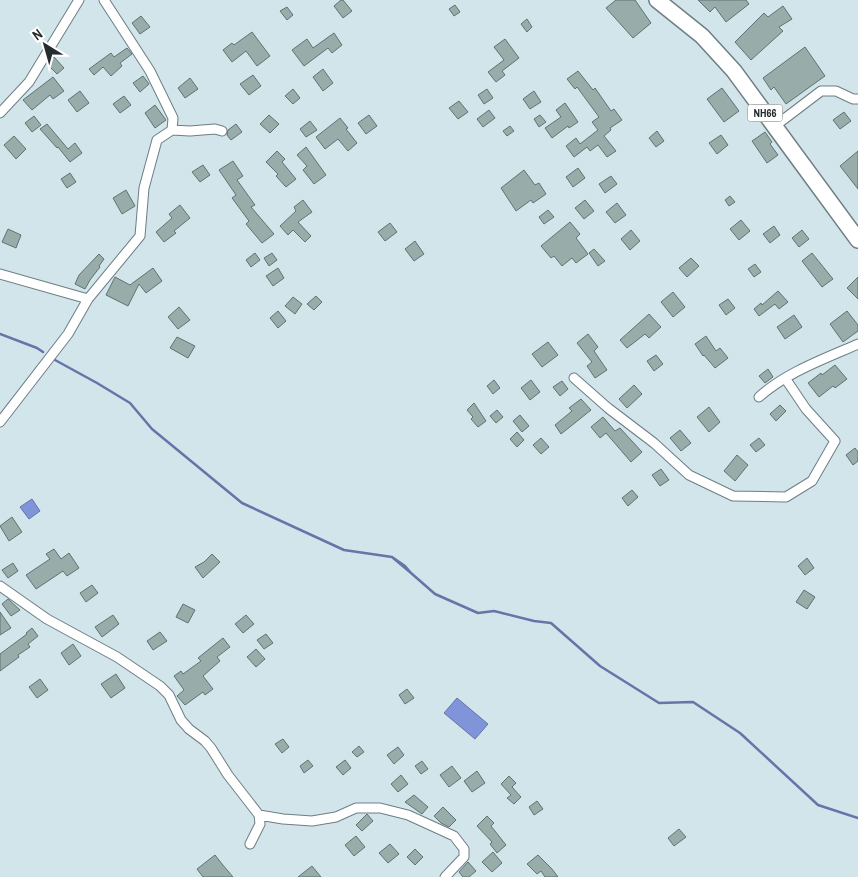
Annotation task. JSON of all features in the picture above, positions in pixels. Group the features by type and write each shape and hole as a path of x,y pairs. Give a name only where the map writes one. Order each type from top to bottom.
{"highway":[{"name":"NH66","path":"658,0 702,36 734,71 858,240"}],"street":[{"path":"0,113 29,82 79,0"},
{"path":"104,0 150,71 173,118 172,130"},
{"path":"775,126 821,91 836,90 853,99 858,99"},
{"path":"0,422 68,334 88,299 140,236 144,188 157,140 172,130 215,129 222,131"},
{"path":"0,274 88,299"},
{"path":"758,398 774,384 785,378 858,344"},
{"path":"574,378 608,408 654,443 689,475 733,496 786,497 812,481 835,441 806,409 785,378"},
{"path":"0,586 47,618 117,657 160,686 169,695 181,720 189,729 205,740 228,775 259,816 260,824 250,844"},
{"path":"259,816 312,821 336,817 356,808 380,808 408,815 454,836 464,849 464,857 445,877"}],"water":[{"path":"32,499 40,511 29,519 20,507"},
{"path":"457,698 488,724 475,739 444,713"}],"building":[{"path":"341,0 352,11 343,18 334,6"},
{"path":"616,0 635,0 651,23 633,38 606,8"},
{"path":"698,0 746,0 749,4 726,22 715,7 710,12"},
{"path":"455,5 460,12 454,16 449,9"},
{"path":"783,6 792,19 779,27 783,31 751,60 735,42 764,13 768,17"},
{"path":"287,7 293,15 287,20 280,11"},
{"path":"141,16 150,27 140,34 132,23"},
{"path":"527,19 532,27 527,32 521,24"},
{"path":"252,32 270,56 257,66 246,51 232,62 223,50 232,43 234,45"},
{"path":"334,33 342,45 332,53 328,48 304,66 292,50 307,39 313,48"},
{"path":"505,39 519,58 502,71 505,75 496,82 488,72 504,60 494,47"},
{"path":"805,47 825,76 786,104 774,87 771,90 763,78"},
{"path":"127,48 132,54 120,63 122,66 111,76 103,67 94,75 89,69 111,53 114,57"},
{"path":"54,57 64,68 57,74 47,64"},
{"path":"323,69 333,83 323,91 313,77"},
{"path":"578,71 593,90 595,88 611,111 614,109 622,120 610,128 611,130 604,136 616,151 607,157 598,145 590,151 587,147 574,157 566,146 576,138 580,144 598,130 592,122 599,117 577,87 575,89 567,79"},
{"path":"253,75 261,86 249,95 240,84"},
{"path":"143,76 149,84 140,92 133,83"},
{"path":"53,77 64,91 53,99 50,95 32,110 23,100"},
{"path":"190,78 198,89 185,98 178,88"},
{"path":"722,88 739,111 724,122 707,99"},
{"path":"293,89 300,98 293,104 285,96"},
{"path":"487,89 493,98 484,104 478,95"},
{"path":"80,91 89,103 77,112 68,100"},
{"path":"534,91 541,102 530,109 523,99"},
{"path":"124,96 131,105 120,113 113,104"},
{"path":"459,101 468,112 458,119 449,108"},
{"path":"565,103 578,122 569,128 568,126 552,138 545,128 561,117 556,110"},
{"path":"155,105 166,120 155,128 145,113"},
{"path":"489,110 495,118 483,127 477,119"},
{"path":"844,112 851,121 840,129 833,120"},
{"path":"269,115 279,124 270,133 260,124"},
{"path":"369,115 377,126 366,134 358,123"},
{"path":"540,115 546,122 539,127 534,119"},
{"path":"34,116 41,125 32,132 25,123"},
{"path":"340,118 357,143 348,151 338,139 325,149 316,137"},
{"path":"310,121 317,130 306,137 300,129"},
{"path":"47,124 68,149 75,143 82,153 70,162 40,129"},
{"path":"236,124 242,132 231,140 227,135 228,130"},
{"path":"510,126 514,131 507,136 503,131"},
{"path":"657,131 664,141 656,147 649,138"},
{"path":"765,132 772,142 770,144 778,155 767,163 752,141"},
{"path":"721,135 728,145 717,154 709,143"},
{"path":"14,136 26,149 16,159 4,145"},
{"path":"306,147 326,175 314,184 303,170 307,166 297,155"},
{"path":"277,151 285,159 282,162 296,179 286,187 276,176 278,174 266,162"},
{"path":"858,151 858,189 840,166"},
{"path":"233,161 243,176 237,180 255,205 251,207 274,234 262,243 246,224 249,221 232,198 236,195 219,170"},
{"path":"203,165 210,175 200,182 192,172"},
{"path":"578,168 585,178 573,187 566,177"},
{"path":"524,170 535,185 539,183 546,194 533,203 531,200 516,211 501,188"},
{"path":"70,173 76,182 67,188 61,179"},
{"path":"611,176 617,184 605,193 599,184"},
{"path":"126,190 135,206 122,214 113,198"},
{"path":"730,196 735,202 729,206 725,200"},
{"path":"303,200 312,212 298,222 311,236 305,242 293,230 288,235 280,226 296,211 294,207"},
{"path":"585,200 594,211 584,219 575,208"},
{"path":"617,203 626,215 615,223 606,212"},
{"path":"180,205 190,218 174,231 176,233 164,242 156,232 172,218 169,214"},
{"path":"548,210 554,217 544,224 539,217"},
{"path":"741,220 750,231 739,240 730,229"},
{"path":"570,222 580,234 576,238 588,254 576,263 572,258 562,266 554,256 551,258 541,246"},
{"path":"390,223 397,232 385,241 378,232"},
{"path":"774,226 780,235 770,243 763,234"},
{"path":"8,229 21,235 16,248 2,242"},
{"path":"631,230 640,241 630,250 621,239"},
{"path":"802,230 809,239 799,247 792,238"},
{"path":"415,241 424,254 414,261 405,249"},
{"path":"594,249 605,261 598,266 589,253"},
{"path":"255,253 260,260 251,267 246,260"},
{"path":"272,253 277,260 269,266 264,258"},
{"path":"812,253 833,279 822,287 802,261"},
{"path":"99,254 104,259 85,289 75,284 79,275"},
{"path":"691,258 699,266 687,277 679,268"},
{"path":"755,264 761,272 754,277 748,269"},
{"path":"153,268 162,281 146,293 139,284 128,306 106,295 115,277 130,285"},
{"path":"278,268 284,278 273,286 266,276"},
{"path":"858,277 858,299 847,288"},
{"path":"778,291 788,302 779,309 775,304 759,316 754,309 761,303 762,305"},
{"path":"673,292 685,307 673,317 661,302"},
{"path":"316,296 322,302 314,310 307,304"},
{"path":"293,297 302,304 295,314 285,306"},
{"path":"728,299 735,308 726,315 719,305"},
{"path":"179,307 190,320 178,329 168,317"},
{"path":"278,311 286,321 278,328 270,318"},
{"path":"847,311 858,325 858,331 843,342 830,324"},
{"path":"649,314 661,327 649,338 645,334 627,348 620,340"},
{"path":"794,315 802,327 785,339 777,327"},
{"path":"588,334 598,347 594,351 607,370 595,378 587,366 592,362 577,343"},
{"path":"706,336 716,351 720,348 728,358 715,368 703,356 695,344"},
{"path":"177,337 195,346 188,358 170,348"},
{"path":"548,342 558,355 542,367 532,354"},
{"path":"656,355 663,364 654,371 647,361"},
{"path":"835,365 847,379 835,388 833,386 819,397 808,383"},
{"path":"768,369 773,377 765,383 759,376"},
{"path":"494,380 500,388 493,394 487,386"},
{"path":"531,380 540,392 530,400 521,388"},
{"path":"562,381 568,389 560,396 553,387"},
{"path":"634,385 642,394 627,408 619,399"},
{"path":"581,399 591,410 561,434 555,425 572,411 569,408"},
{"path":"474,403 486,421 478,427 471,419 473,417 467,410"},
{"path":"780,405 786,411 776,421 770,414"},
{"path":"709,407 720,422 709,432 697,417"},
{"path":"497,410 503,417 496,423 490,416"},
{"path":"520,415 529,426 522,432 513,421"},
{"path":"603,417 615,431 620,428 642,452 631,462 606,433 600,438 591,427"},
{"path":"680,430 691,443 681,451 670,438"},
{"path":"517,432 524,440 517,447 510,439"},
{"path":"541,438 549,447 541,454 533,445"},
{"path":"759,438 765,445 756,452 750,445"},
{"path":"855,448 858,452 858,461 853,465 846,455"},
{"path":"737,455 748,465 735,481 724,471"},
{"path":"661,469 669,480 660,486 652,475"},
{"path":"632,490 638,497 628,506 622,498"},
{"path":"12,517 22,532 9,541 0,526"},
{"path":"54,549 61,559 69,553 79,568 67,576 63,571 36,589 26,575 50,559 46,554"},
{"path":"212,554 220,562 203,578 195,567"},
{"path":"807,558 814,568 805,575 798,566"},
{"path":"13,563 18,571 8,578 2,570"},
{"path":"92,585 98,593 86,602 80,593"},
{"path":"804,590 815,597 807,609 796,602"},
{"path":"8,599 20,610 11,616 2,604"},
{"path":"183,604 195,610 188,623 176,617"},
{"path":"0,612 11,628 0,635"},
{"path":"113,615 119,624 102,637 95,627"},
{"path":"246,615 254,624 243,633 235,624"},
{"path":"32,628 38,636 28,644 30,647 0,671 0,654 27,634"},
{"path":"160,632 167,641 153,650 147,641"},
{"path":"266,634 273,643 264,649 257,640"},
{"path":"223,638 230,647 217,657 220,661 203,676 213,689 205,695 203,692 185,705 177,696 184,690 174,676 181,671 183,674 201,661 198,658"},
{"path":"73,644 81,656 69,665 61,653"},
{"path":"256,649 265,659 256,667 247,657"},
{"path":"116,674 125,688 111,698 101,684"},
{"path":"40,679 48,690 37,698 29,687"},
{"path":"407,689 414,698 405,704 399,695"},
{"path":"283,739 289,747 282,753 275,744"},
{"path":"359,746 364,752 357,757 352,752"},
{"path":"398,747 404,755 394,764 387,755"},
{"path":"308,760 313,766 304,773 300,766"},
{"path":"345,760 351,768 343,775 336,767"},
{"path":"422,761 428,769 421,774 415,766"},
{"path":"452,766 461,778 449,787 440,775"},
{"path":"477,771 485,783 472,792 464,781"},
{"path":"401,775 408,784 398,792 391,784"},
{"path":"509,776 516,783 512,787 521,797 514,804 507,798 511,795 501,784"},
{"path":"414,795 428,807 422,814 405,802"},
{"path":"537,801 543,809 534,815 529,807"},
{"path":"443,807 456,820 449,827 441,823 434,816"},
{"path":"367,814 373,821 362,831 356,825"},
{"path":"487,816 494,823 491,826 506,845 497,853 490,844 492,842 477,826"},
{"path":"679,829 686,837 674,846 668,838"},
{"path":"356,836 365,847 354,856 345,845"},
{"path":"390,844 399,854 388,863 379,853"},
{"path":"415,849 423,857 415,865 407,857"},
{"path":"493,852 502,863 492,872 482,862"},
{"path":"215,855 233,877 203,877 197,869"},
{"path":"538,855 558,877 545,877 541,871 537,874 527,864"},
{"path":"468,862 476,871 469,877 463,877 459,872"},
{"path":"312,866 321,877 298,877"}],"waterway":[{"path":"0,334 43,352"},
{"path":"55,360 130,403 152,429 242,503 344,550 392,557 405,566 411,573 392,557"},
{"path":"411,573 435,594 478,613 494,611 534,621 551,623 600,666 659,703 693,702 740,733 818,805 858,818"}]}
